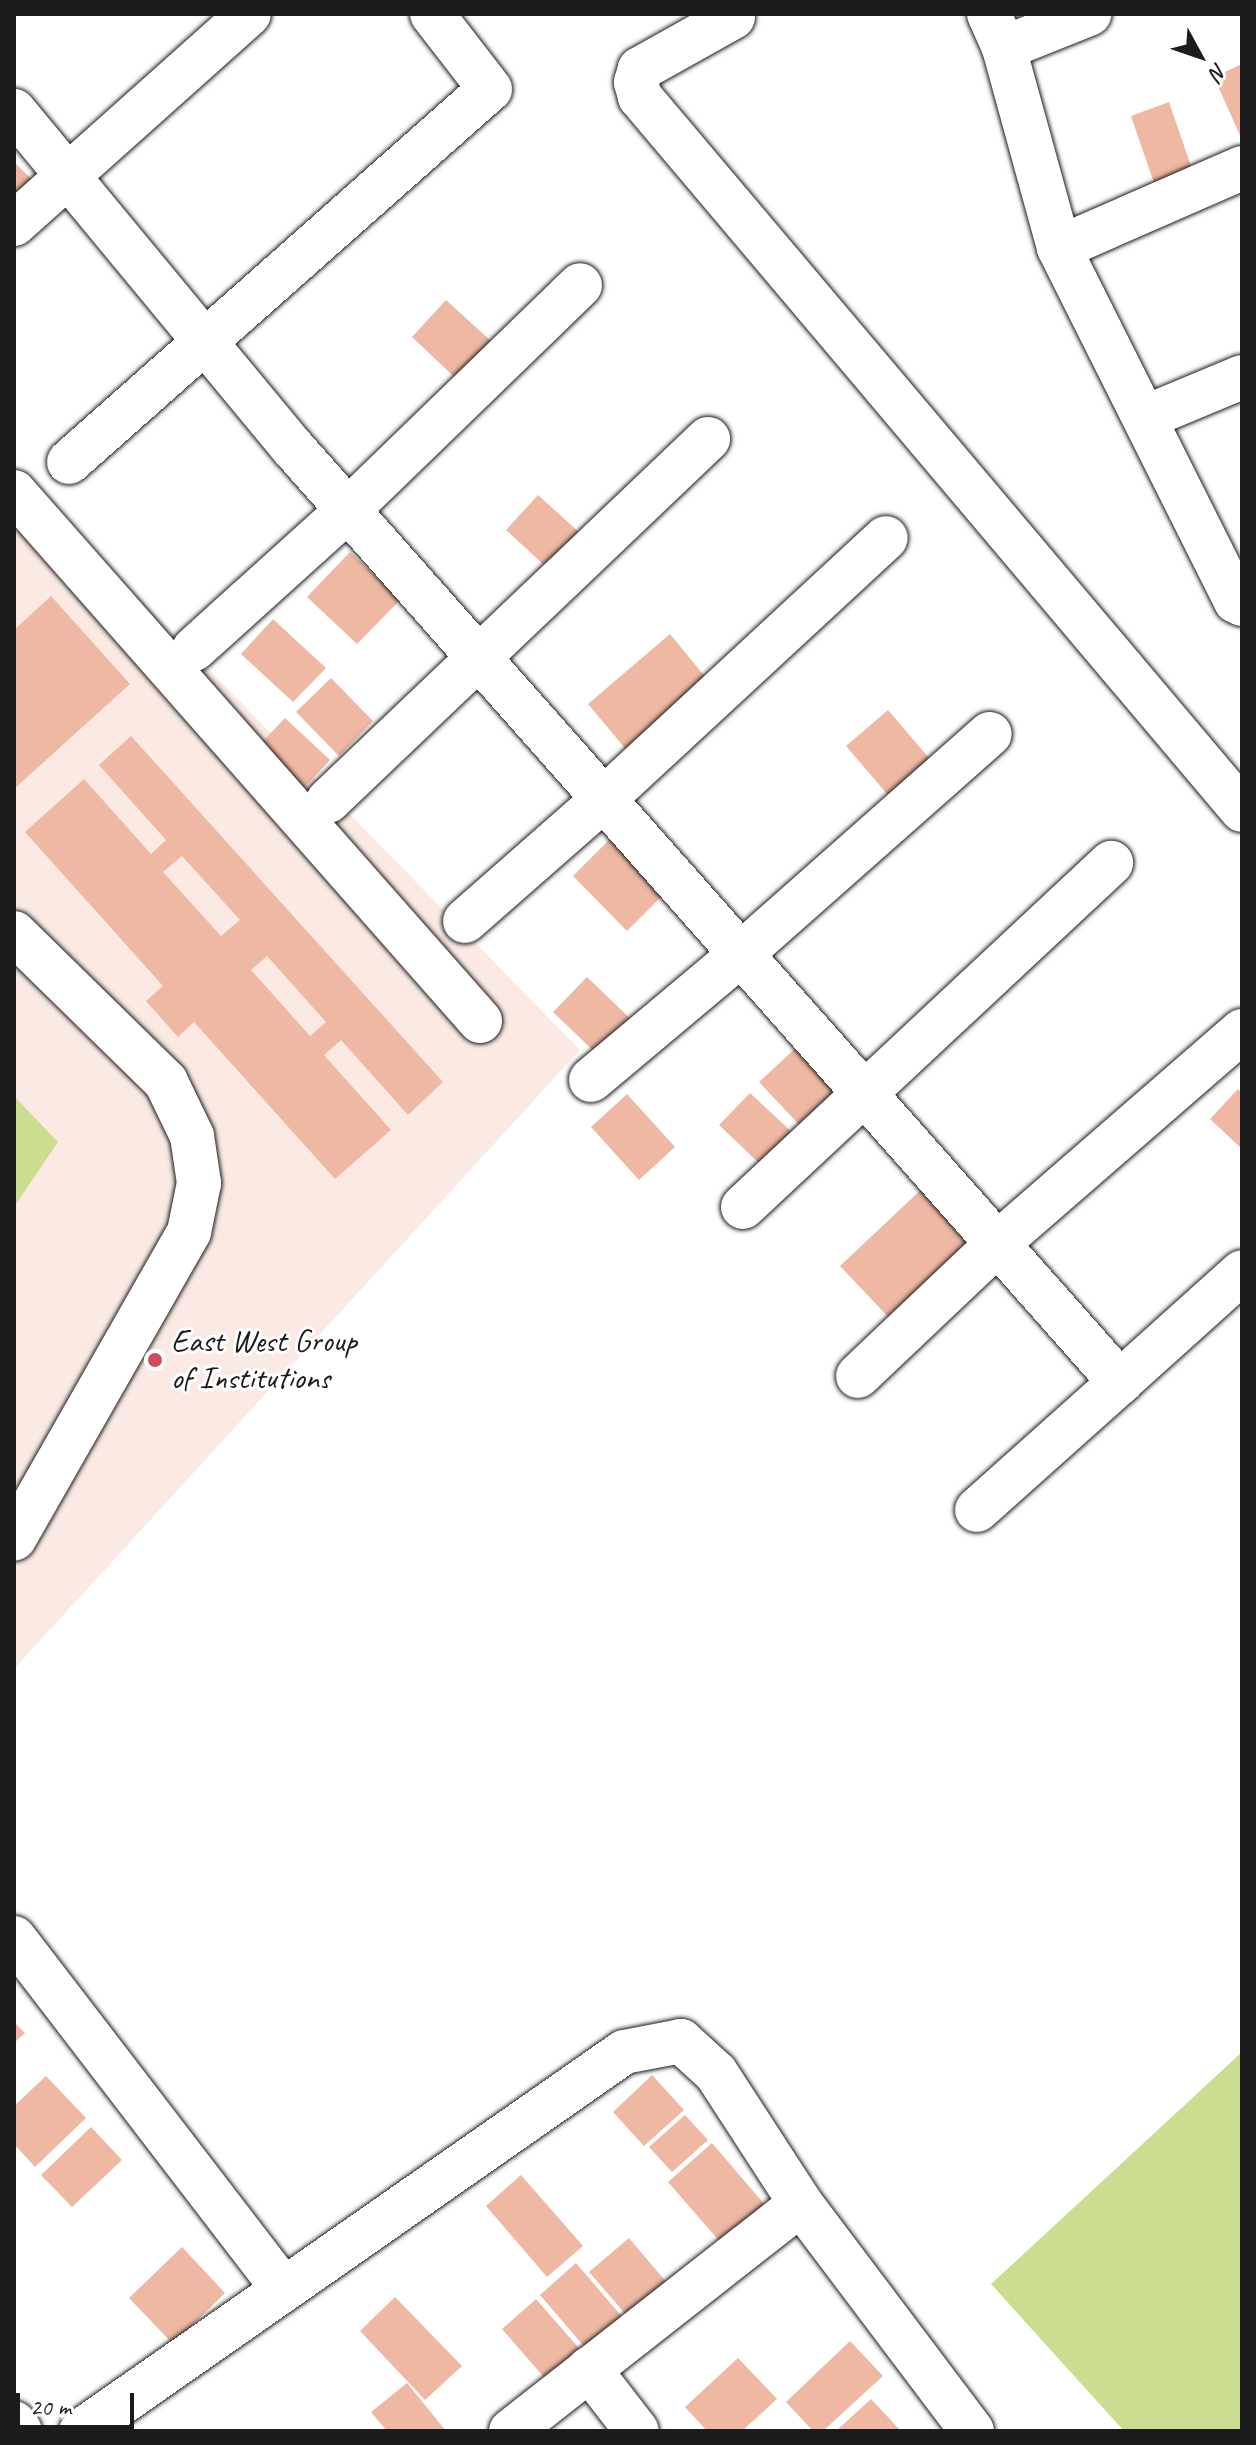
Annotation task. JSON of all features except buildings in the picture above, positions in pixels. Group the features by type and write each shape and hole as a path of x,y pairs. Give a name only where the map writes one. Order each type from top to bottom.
{"street":[{"path":"14,224 249,14"},
{"path":"69,462 490,89 432,14"},
{"path":"1089,14 996,31 1059,248 1240,601"},
{"path":"734,15 640,69 636,82 640,97 1242,810"},
{"path":"14,111 348,510 1120,1382"},
{"path":"1059,248 1242,168"},
{"path":"194,649 348,510 580,285"},
{"path":"1146,417 1242,377"},
{"path":"328,801 708,439"},
{"path":"14,492 480,1021"},
{"path":"465,921 604,799 886,538"},
{"path":"591,1080 741,954 990,734"},
{"path":"743,1207 1111,863"},
{"path":"14,933 166,1082 192,1136 199,1183 189,1232 14,1539"},
{"path":"858,1376 997,1244 1242,1031"},
{"path":"977,1510 1242,1272"},
{"path":"14,1938 283,2289"},
{"path":"81,2431 624,2052 681,2041 716,2073 801,2204 972,2431"},
{"path":"511,2431 801,2204"},
{"path":"589,2369 637,2431"},
{"path":"14,2423 20,2431"}],"shaded area":[{"name":"East West Group of Institutions","path":"14,470 580,1050 14,1669"}],"green space":[{"path":"14,1096 58,1142 14,1207"},
{"path":"1242,2052 1242,2431 1124,2431 991,2284"}],"place":[{"name":"East West Group of Institutions","path":"155,1360"}]}
